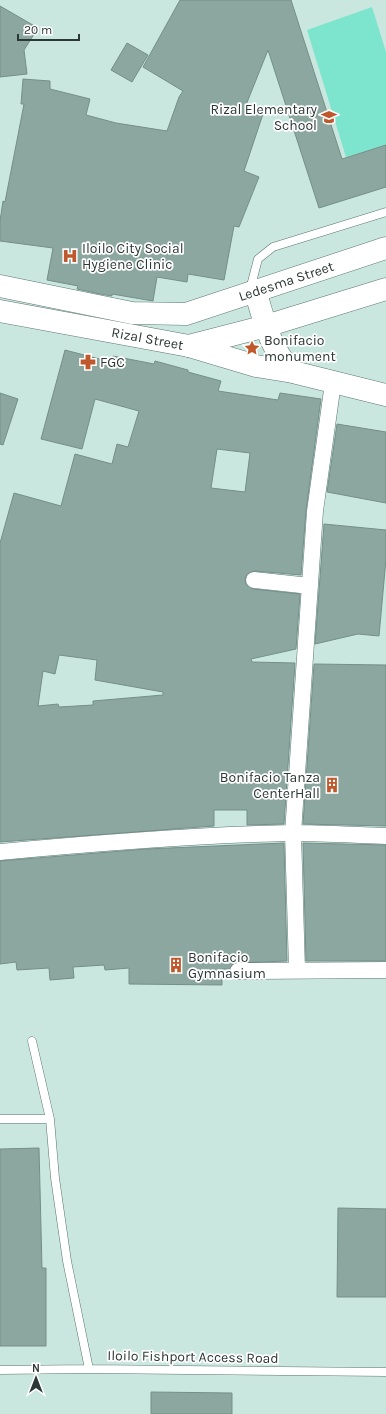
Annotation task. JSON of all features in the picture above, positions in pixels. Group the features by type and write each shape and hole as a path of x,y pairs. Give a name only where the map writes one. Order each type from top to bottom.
{"main road":[{"name":"Ledesma Street","path":"186,314 386,248"},
{"name":"Rizal Street","path":"0,286 132,313 186,314"},
{"path":"186,314 189,346 266,326 386,289"},
{"path":"255,290 273,347 282,362 293,372"},
{"name":"Rizal Street","path":"0,311 189,346 256,366 293,372 386,395"}],"street":[{"path":"297,970 293,833 315,511 333,383"},
{"path":"254,580 310,586"},
{"path":"0,852 115,842 293,833 386,836"},
{"path":"238,971 386,970"}],"lane":[{"path":"255,290 252,282 258,259 273,247 386,212"},
{"path":"32,1041 50,1119 67,1261 89,1369"},
{"path":"0,1119 50,1119"},
{"name":"Iloilo Fishport Access Road","path":"0,1370 89,1369 386,1372"}],"green space":[{"path":"372,7 386,52 386,145 346,157 307,30"}],"building":[{"path":"180,0 291,0 342,159 386,145 386,187 319,208 268,50 246,105 264,111 244,171 259,177 239,227 234,226 224,280 188,274 187,282 157,277 153,301 112,294 112,296 100,294 77,289 78,286 47,280 53,248 0,241 0,221 3,201 5,202 24,104 21,104 23,79 50,81 50,89 90,99 86,115 116,123 167,131 179,97 183,91 143,67"},
{"path":"0,6 38,28 24,50 27,74 0,77"},
{"path":"127,43 148,55 132,82 111,70"},
{"path":"65,350 111,362 113,356 154,364 155,361 221,381 218,391 278,400 280,393 321,399 306,510 301,575 255,571 247,574 245,579 246,584 253,589 300,594 296,649 251,659 252,662 295,663 284,824 247,825 247,810 214,810 214,826 0,842 0,543 14,493 61,506 75,454 112,464 117,444 128,447 139,411 95,399 82,449 41,439","holes":["217,449 250,453 245,492 211,488","59,655 97,660 95,680 163,692 163,695 93,701 93,705 59,707 58,704 38,706 43,671 55,674"]},
{"path":"0,393 18,399 3,445 0,444"},
{"path":"337,424 386,432 386,503 327,492"},
{"path":"324,524 386,530 386,559 379,636 358,634 315,644"},
{"path":"314,664 386,665 386,826 303,824"},
{"path":"284,843 287,961 234,963 229,969 222,969 222,985 129,984 129,968 105,970 104,965 73,967 74,978 50,980 49,968 17,970 16,962 0,964 0,861 146,849"},
{"path":"303,843 386,845 386,961 306,961"},
{"path":"39,1148 42,1268 46,1268 46,1346 0,1346 0,1149"},
{"path":"338,1208 386,1209 386,1297 337,1297"},
{"path":"151,1392 232,1393 232,1414 151,1414"}],"place":[{"name":"Rizal Elementary School","path":"329,117"},
{"name":"Iloilo City Social Hygiene Clinic","path":"70,256"},
{"name":"Bonifacio monument","path":"252,348"},
{"name":"FGC","path":"88,362"},
{"name":"Bonifacio Tanza CenterHall","path":"332,785"},
{"name":"Bonifacio Gymnasium","path":"176,965"}]}
